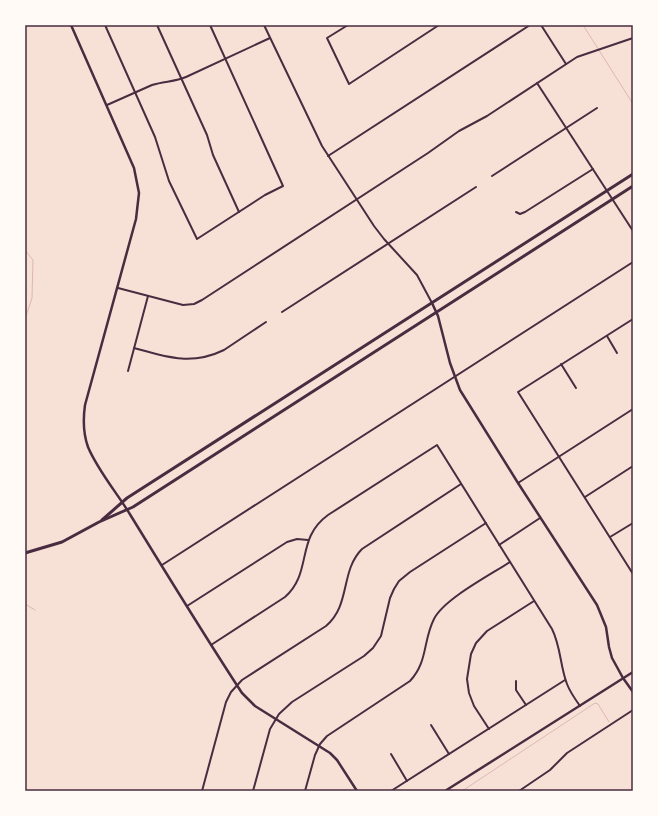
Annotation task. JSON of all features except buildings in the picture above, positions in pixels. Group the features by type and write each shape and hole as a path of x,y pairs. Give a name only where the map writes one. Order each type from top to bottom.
{"main road":[{"path":"99,522 122,502 633,174"},
{"path":"25,553 62,542 99,522 128,510 633,186"}],"street":[{"path":"71,25 134,168 139,193 136,219 85,405 84,420 86,439 92,454 242,693 250,702 330,753 337,760 357,791"},
{"path":"105,25 155,137 169,181 197,239 266,195 283,186 210,25"},
{"path":"158,25 207,135 213,155 239,212"},
{"path":"264,25 318,139 328,156 374,226 388,244 417,275 437,312 447,354 460,390 597,606 606,627 610,653 623,678 633,692"},
{"path":"348,25 327,38 349,84 439,25"},
{"path":"328,156 530,25"},
{"path":"541,25 566,64"},
{"path":"107,104 158,83 182,79 270,38"},
{"path":"118,288 184,305 198,302 428,153 459,131 486,116 577,57 633,38"},
{"path":"537,83 633,231"},
{"path":"492,176 597,108"},
{"path":"516,212 520,214 525,212 593,169"},
{"path":"282,312 476,187"},
{"path":"161,565 633,262"},
{"path":"128,371 148,296"},
{"path":"633,319 518,392 560,456 633,574"},
{"path":"134,348 172,358 199,358 216,354 224,350 266,322"},
{"path":"607,336 617,353"},
{"path":"561,364 576,388"},
{"path":"518,483 633,410"},
{"path":"211,645 285,597 292,590 300,574 308,540 316,525 328,514 437,445 555,636 565,680 568,688 580,706"},
{"path":"585,497 633,466"},
{"path":"202,791 226,702 231,692 242,680 326,626 332,620 340,608 351,565 362,548 461,484"},
{"path":"499,545 540,518"},
{"path":"253,791 268,735 276,718 284,708 364,656 373,648 383,629 392,593 403,578 486,523"},
{"path":"610,537 633,523"},
{"path":"186,606 287,542 297,539 308,540"},
{"path":"305,791 313,760 319,746 327,736 410,681 421,665 431,624 439,611 451,601 510,562"},
{"path":"489,729 474,706 468,693 467,678 471,654 476,643 487,632 534,601"},
{"path":"445,791 633,672"},
{"path":"391,791 565,680"},
{"path":"516,681 516,690 526,705"},
{"path":"519,791 550,770 567,753 633,710"},
{"path":"432,725 449,754"},
{"path":"391,754 407,781"}],"waterway":[{"path":"583,25 633,104"},
{"path":"25,250 33,260 32,298 25,319"},
{"path":"25,604 35,610"},
{"path":"462,791 595,703 598,704 609,722"}]}
